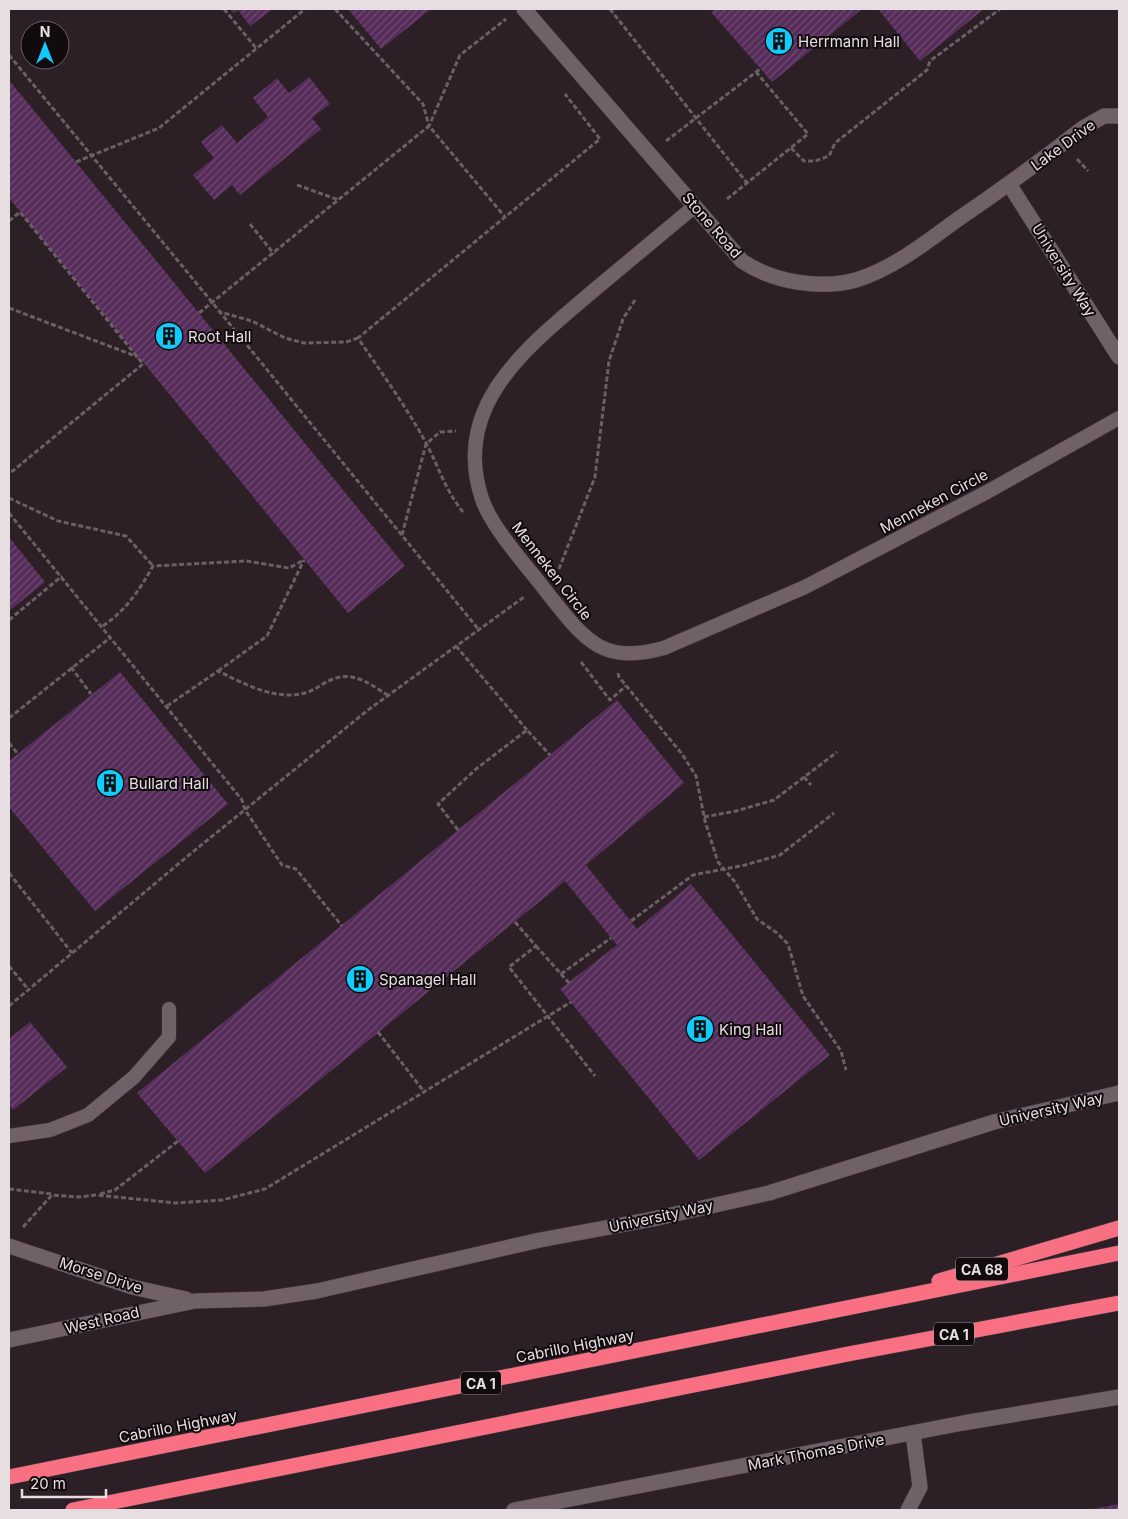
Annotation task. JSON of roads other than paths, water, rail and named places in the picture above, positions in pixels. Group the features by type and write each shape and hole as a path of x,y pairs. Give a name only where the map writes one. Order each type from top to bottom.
{"highway":[{"name":"CA 68","path":"844,1310 1119,1228"},
{"name":"Cabrillo Highway","path":"9,1477 1119,1253"},
{"name":"CA 1","path":"73,1510 1119,1302"},
{"path":"1059,1313 1119,1310"}],"street":[{"name":"Stone Road","path":"524,9 742,262 758,272 807,283 832,284 856,280 916,249 1009,184"},
{"name":"Lake Drive","path":"1009,184 1083,128 1104,116 1119,116"},
{"name":"University Way","path":"1009,184 1119,357"},
{"name":"University Way","path":"195,1301 264,1299 317,1291 540,1240 653,1219 750,1197 994,1122 1119,1093"},
{"name":"Morse Drive","path":"9,1246 132,1287 195,1301"},
{"name":"West Road","path":"9,1340 195,1301"},
{"name":"Mark Thomas Drive","path":"514,1510 914,1433 1119,1397"},
{"path":"908,1510 920,1487 914,1433"}],"lane":[{"name":"Menneken Circle","path":"695,206 532,342 507,371 489,401 477,430 474,453 476,476 482,500 495,524 576,630 593,645 627,654 647,653 664,648 805,587 986,492 1119,418"},
{"path":"9,1136 50,1130 88,1115 134,1077 169,1037 169,1009"}],"place":[{"name":"Herrmann Hall","path":"779,41"},
{"name":"Root Hall","path":"169,336"},
{"name":"Bullard Hall","path":"110,783"},
{"name":"Spanagel Hall","path":"360,979"},
{"name":"King Hall","path":"700,1029"}]}
